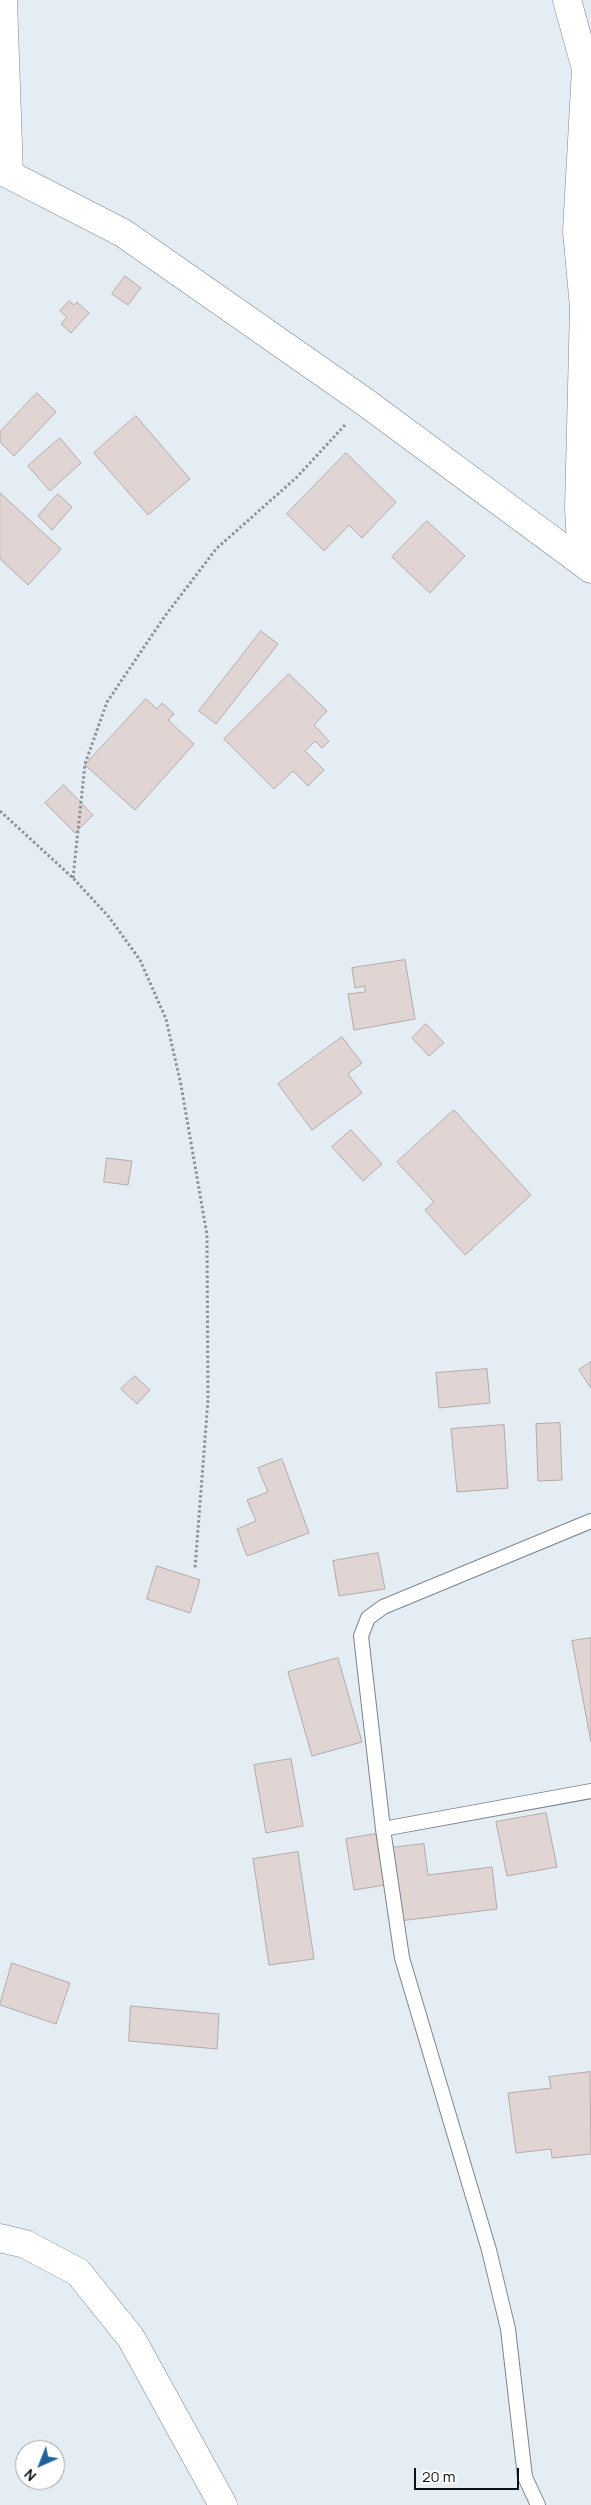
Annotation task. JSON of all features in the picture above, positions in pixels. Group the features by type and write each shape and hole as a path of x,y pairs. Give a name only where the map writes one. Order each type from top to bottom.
{"street":[{"path":"3,0 5,172 123,233 366,402 587,565"},
{"path":"567,0 588,64 577,231 584,307 579,508 587,565"},
{"path":"0,2238 25,2244 78,2272 131,2338 223,2505"}],"lane":[{"path":"538,2505 526,2477 508,2329 489,2250 402,1958 383,1829 361,1636 368,1618 383,1606 591,1521"},
{"path":"383,1829 591,1791"}],"path":[{"path":"73,878 85,764 107,702 166,616 216,549 296,477 366,402"},
{"path":"0,812 73,878 109,917 140,960 166,1019 181,1085 207,1235 208,1400 195,1568"}],"building":[{"path":"125,276 141,288 128,305 112,294"},
{"path":"69,301 74,305 77,302 89,313 71,333 61,324 67,317 60,311"},
{"path":"37,393 56,412 14,456 0,442 0,432"},
{"path":"136,416 190,479 148,515 94,453"},
{"path":"60,438 81,463 50,491 28,466"},
{"path":"346,453 396,502 362,538 349,525 324,551 287,514"},
{"path":"0,493 61,549 28,585 0,559"},
{"path":"58,494 72,507 52,530 38,516"},
{"path":"427,521 465,556 430,593 392,557"},
{"path":"261,631 278,644 216,724 199,711"},
{"path":"289,674 327,711 314,725 329,741 322,748 315,741 305,751 324,770 308,786 293,771 274,789 224,739"},
{"path":"146,699 157,709 162,703 174,714 168,720 194,744 135,810 85,765"},
{"path":"64,785 93,815 75,833 45,803"},
{"path":"405,960 415,1019 354,1030 348,994 365,992 365,986 355,988 352,968"},
{"path":"426,1024 444,1043 429,1056 412,1038"},
{"path":"342,1037 362,1063 348,1074 362,1093 312,1130 278,1084"},
{"path":"454,1110 531,1195 465,1255 425,1210 434,1202 397,1162"},
{"path":"351,1130 382,1164 363,1181 332,1147"},
{"path":"107,1158 132,1161 128,1185 104,1182"},
{"path":"591,1362 591,1388 579,1370"},
{"path":"487,1369 490,1403 439,1408 436,1373"},
{"path":"135,1376 150,1390 137,1404 121,1389"},
{"path":"560,1423 562,1480 538,1481 536,1424"},
{"path":"504,1425 508,1488 457,1492 451,1429"},
{"path":"282,1459 309,1533 247,1556 237,1529 256,1521 247,1500 268,1492 258,1468"},
{"path":"378,1553 385,1589 339,1596 333,1561"},
{"path":"157,1566 200,1580 190,1613 147,1599"},
{"path":"591,1638 591,1742 572,1641"},
{"path":"338,1658 362,1742 312,1756 288,1672"},
{"path":"291,1759 303,1826 266,1833 254,1765"},
{"path":"546,1813 557,1867 507,1876 496,1822"},
{"path":"376,1834 385,1885 354,1890 346,1839"},
{"path":"424,1844 428,1875 492,1867 497,1909 399,1921 390,1848"},
{"path":"298,1852 314,1959 269,1965 253,1859"},
{"path":"12,1963 70,1983 56,2024 0,2005"},
{"path":"131,2006 219,2014 217,2049 129,2041"},
{"path":"590,2072 591,2154 552,2158 551,2149 516,2153 508,2093 551,2088 549,2077"}]}
